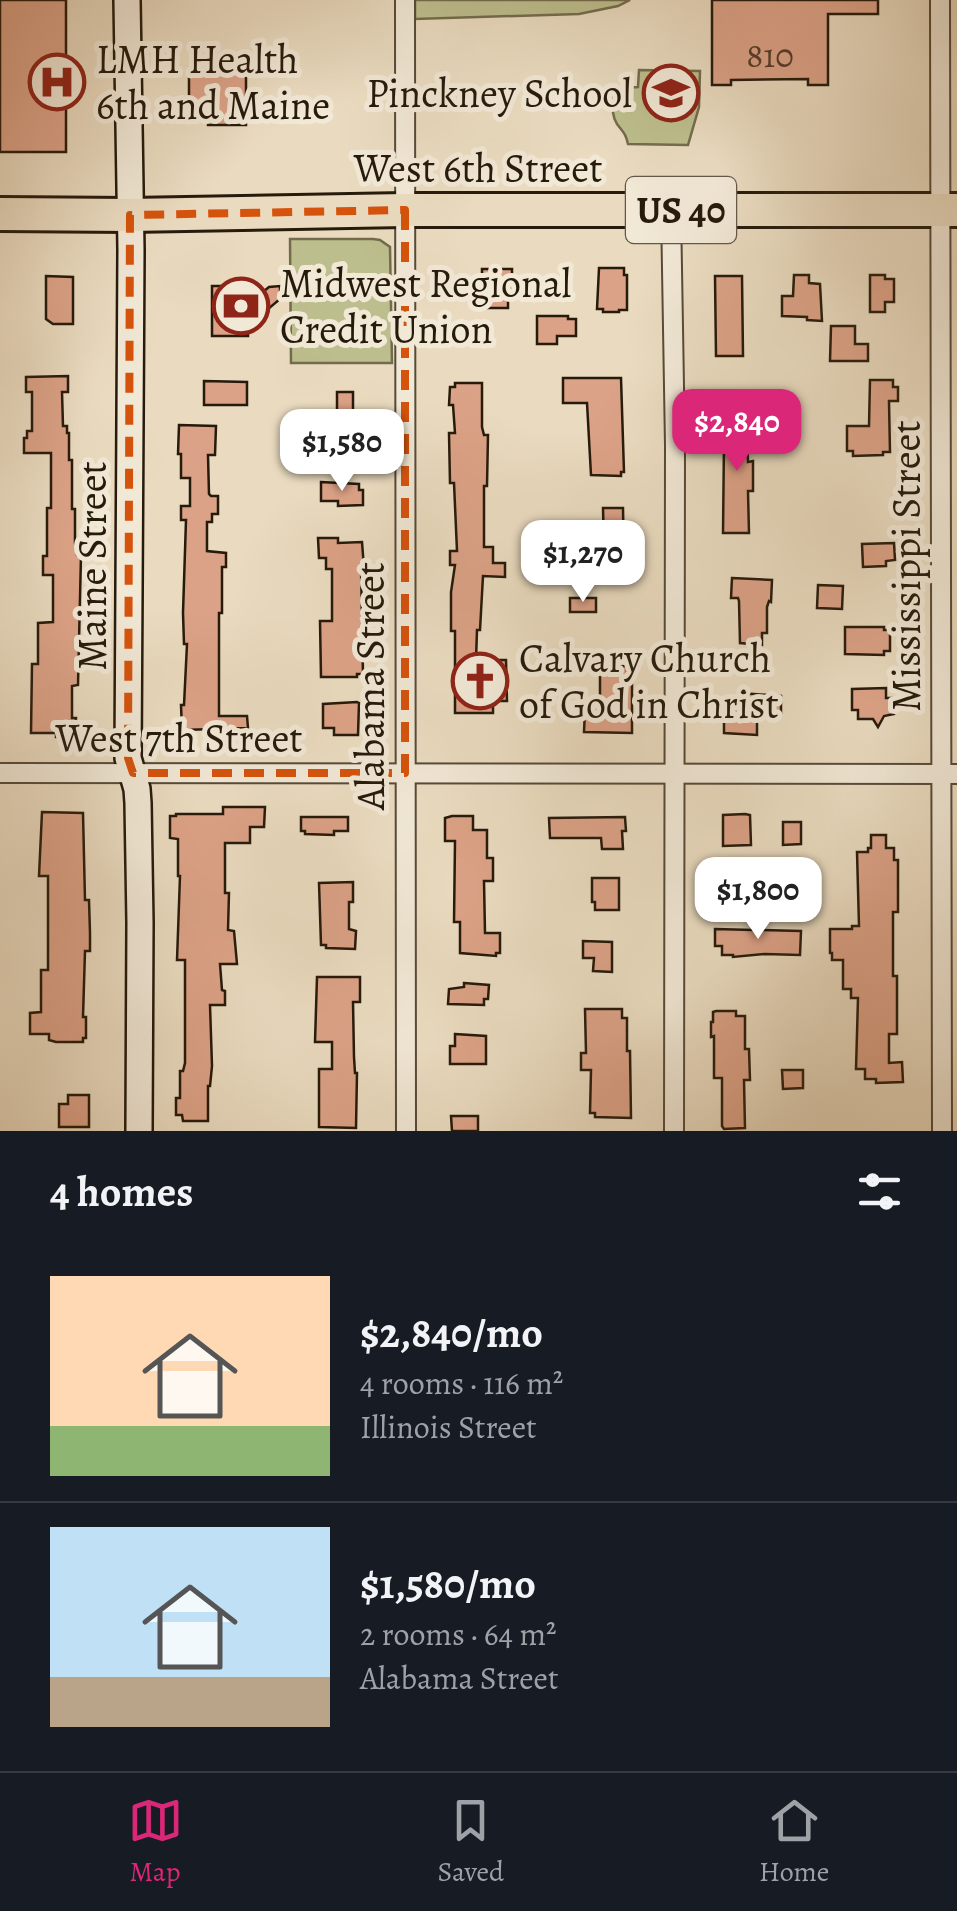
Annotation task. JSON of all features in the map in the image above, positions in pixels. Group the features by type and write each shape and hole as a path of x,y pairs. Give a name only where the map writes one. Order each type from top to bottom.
{"highway":[{"name":"West 6th Street","path":"0,214 948,210"}],"street":[{"name":"Maine Street","path":"128,0 128,758 138,789 139,1131"},
{"name":"Alabama Street","path":"405,0 406,1131"},
{"name":"Mississippi Street","path":"940,0 948,210 949,774 942,1131"},
{"path":"671,210 675,445 674,1131"},
{"name":"West 7th Street","path":"0,773 949,774"}],"highlighted area":[{"path":"405,210 405,773 133,773 128,758 130,215"}],"green space":[{"path":"415,0 630,0 579,14 415,19"},
{"path":"639,70 700,71 699,107 688,145 628,144 614,117 613,93 638,87"},
{"path":"290,239 373,239 390,247 392,363 291,363"}],"building":[{"path":"0,0 66,0 66,152 0,152"},
{"path":"712,0 878,0 878,14 828,14 828,85 808,85 808,79 731,80 731,85 712,85"},
{"path":"189,72 246,72 246,125 208,125 208,105 189,105"},
{"path":"599,268 624,268 627,310 597,309"},
{"path":"482,269 512,269 508,308 482,308"},
{"path":"794,275 809,275 809,283 820,284 822,321 782,316 782,296 793,296"},
{"path":"870,275 894,279 894,302 885,302 885,312 870,312"},
{"path":"46,276 73,277 73,324 53,324 46,319"},
{"path":"715,276 742,276 743,356 716,356"},
{"name":"Midwest Regional Credit Union","path":"212,286 248,286 248,304 269,287 280,286 280,299 248,326 248,336 212,336"},
{"path":"537,316 576,319 576,336 557,336 557,344 537,344"},
{"path":"831,326 855,326 855,344 868,344 868,361 830,361"},
{"path":"68,376 68,392 62,392 63,426 67,426 69,433 75,543 77,555 81,555 78,685 72,686 76,737 56,737 56,733 31,733 32,664 38,664 38,623 53,622 53,575 43,575 47,508 51,508 51,453 24,453 24,438 27,431 32,431 32,392 26,392 26,377"},
{"path":"563,378 621,378 621,476 591,475 587,403 563,403"},
{"path":"870,380 893,380 893,387 898,387 898,401 889,401 890,452 853,456 853,451 847,451 847,426 869,426"},
{"path":"204,381 247,382 247,405 204,405"},
{"path":"455,383 482,383 482,427 484,435 488,435 484,547 493,547 493,563 505,563 505,577 483,576 477,630 476,660 506,660 507,701 493,701 493,713 455,713 451,592 455,565 450,565 450,551 457,551 449,433 455,433 453,405 449,405 450,387 455,387"},
{"path":"337,392 353,392 353,451 319,453 320,437 326,438 326,432 337,432"},
{"path":"747,417 754,425 754,432 747,437 748,462 753,461 753,491 748,491 749,533 723,533 724,443 720,418"},
{"path":"179,425 216,426 215,455 208,455 209,494 218,496 218,514 212,514 212,522 207,522 207,551 226,553 219,613 219,716 247,716 248,728 182,730 187,644 183,613 186,520 181,520 181,506 190,506 190,478 181,478"},
{"path":"321,482 359,484 363,505 338,506 338,501 321,501"},
{"path":"603,508 623,508 624,566 595,566 595,549 604,549"},
{"path":"318,538 338,538 338,543 362,542 363,674 357,677 321,677 320,621 332,621 332,569 326,569 326,558 319,558"},
{"path":"894,543 895,560 886,561 886,566 863,567 862,544"},
{"path":"732,578 772,580 767,633 762,633 762,645 740,643 739,601 731,598"},
{"path":"818,585 843,586 842,609 817,608"},
{"path":"570,598 596,598 596,612 570,612"},
{"path":"845,627 890,630 890,651 884,651 884,655 845,654"},
{"path":"627,666 627,672 632,672 632,733 584,732 585,710 600,710 600,667"},
{"path":"886,688 886,698 894,698 894,714 884,716 878,727 873,719 858,719 858,710 852,710 852,689"},
{"path":"740,693 781,696 781,716 757,716 757,735 724,733 724,709 740,706"},
{"path":"357,702 358,735 334,735 334,728 323,728 323,704"},
{"path":"223,807 265,807 264,827 250,827 250,843 225,843 228,930 234,931 237,964 220,964 225,1005 210,1005 212,1066 208,1121 183,1121 182,1115 176,1115 176,1098 180,1098 180,1071 185,1063 185,960 177,960 180,876 178,839 170,838 170,816 223,814"},
{"path":"42,812 83,813 90,951 85,951 83,1042 56,1042 49,1040 49,1034 30,1034 30,1013 41,1012 41,970 48,970 48,876 39,876"},
{"path":"723,815 750,815 751,845 723,846"},
{"path":"473,816 473,830 487,830 487,858 493,858 493,881 484,881 485,933 500,933 500,953 496,956 460,953 460,922 454,922 455,841 445,841 445,818"},
{"path":"301,817 348,817 348,831 334,831 334,835 305,834 301,831"},
{"path":"625,817 623,849 602,849 601,838 550,838 549,818"},
{"path":"783,822 801,822 801,844 783,845"},
{"path":"871,835 886,835 886,848 894,848 894,860 898,860 898,912 893,912 897,1034 889,1034 889,1063 902,1062 903,1082 876,1083 876,1079 865,1079 865,1069 856,1069 858,998 851,998 851,989 843,989 843,960 832,960 830,953 830,929 859,926 857,852 868,852"},
{"path":"717,869 757,870 756,891 716,886"},
{"path":"785,870 800,871 799,889 785,889"},
{"path":"592,878 619,878 619,910 595,910"},
{"path":"353,882 349,929 356,931 355,949 326,948 321,945 319,883"},
{"path":"715,929 801,931 800,955 722,955 722,946 715,946"},
{"path":"583,941 612,942 612,972 593,971 594,958 583,958"},
{"path":"317,977 360,977 360,1002 353,1002 356,1128 319,1127 319,1069 332,1069 332,1042 315,1042"},
{"path":"464,983 489,985 484,1005 448,1004 449,989 464,987"},
{"path":"585,1009 622,1009 622,1018 627,1018 631,1118 595,1117 595,1113 590,1113 591,1070 581,1070 581,1053 586,1053"},
{"path":"716,1011 736,1011 736,1016 745,1016 750,1080 744,1080 745,1128 722,1126 722,1078 714,1078 714,1036 711,1037"},
{"path":"455,1034 486,1036 486,1064 450,1064"},
{"path":"782,1070 803,1070 803,1088 783,1089"},
{"path":"68,1095 89,1095 89,1127 59,1127 59,1104 68,1104"},
{"path":"451,1116 478,1116 478,1131 452,1131"}],"place":[{"name":"LMH Health 6th and Maine","path":"57,82"},
{"name":"Pinckney School","path":"671,93"},
{"name":"Midwest Regional Credit Union","path":"241,306"},
{"name":"Calvary Church of God in Christ","path":"480,681"}]}
